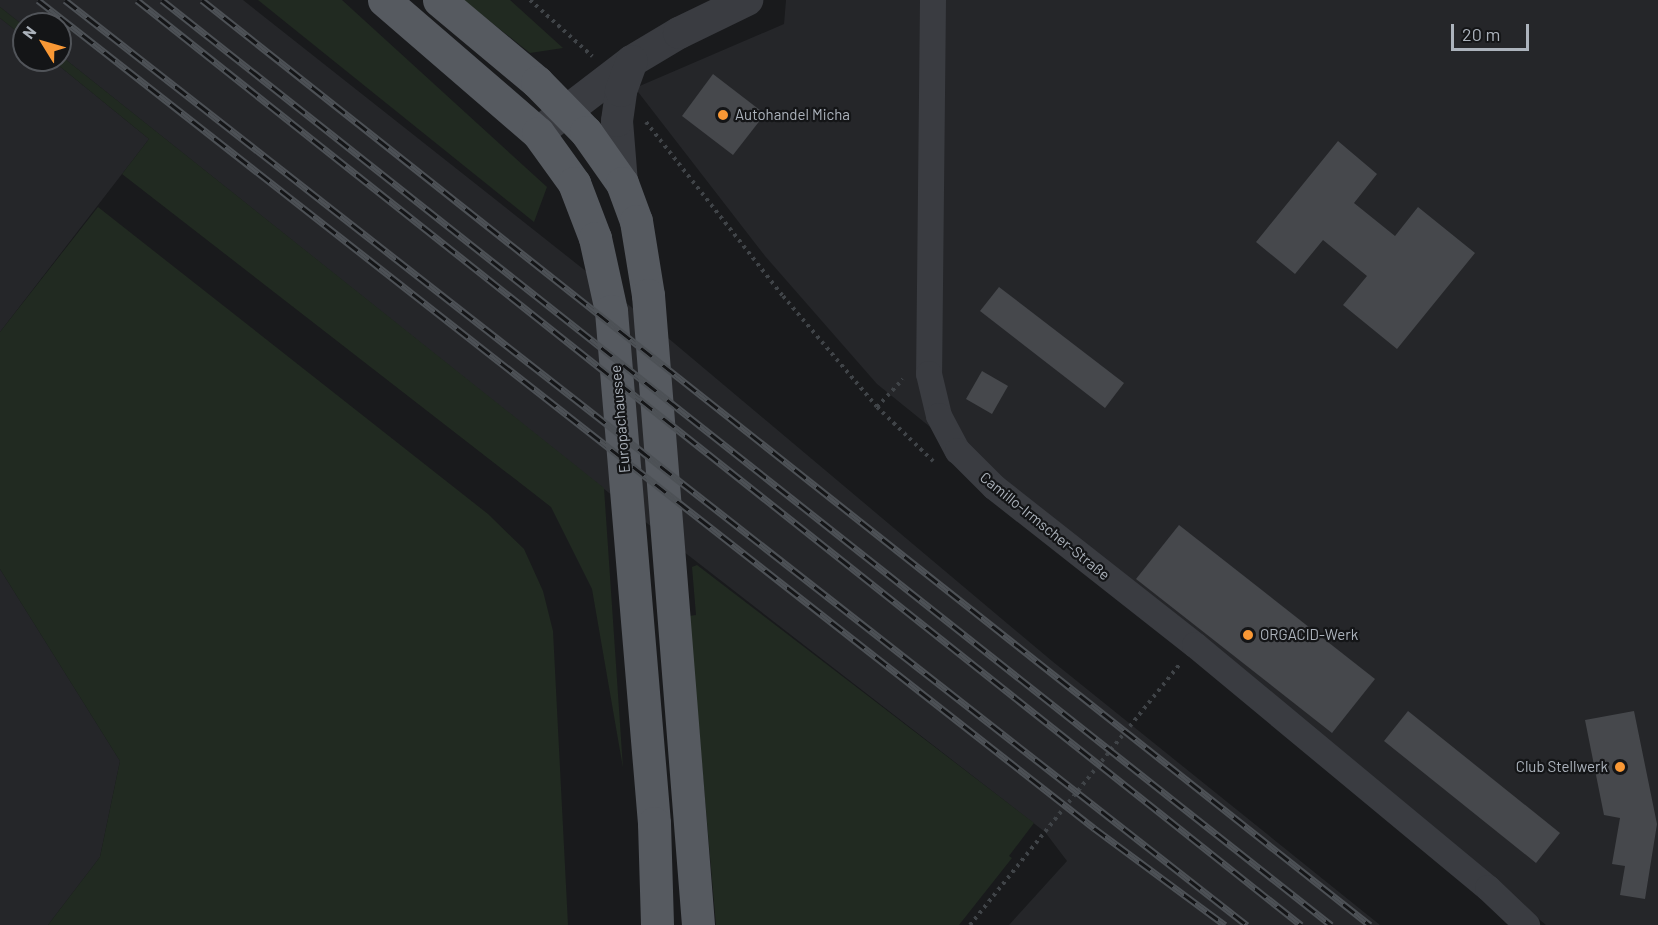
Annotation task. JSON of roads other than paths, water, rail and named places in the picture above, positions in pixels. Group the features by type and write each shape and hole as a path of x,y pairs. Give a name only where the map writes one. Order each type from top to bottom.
{"main road":[{"name":"Europachaussee","path":"384,0 538,133 557,157 585,206 611,311 654,823 657,925"},
{"path":"439,0 566,110 604,155 622,183 640,242 648,295 698,925"}],"street":[{"path":"538,133 621,69 679,33 747,0"},
{"name":"Camillo-Irmscher-Straße","path":"933,0 928,352 939,416 958,451 974,469 1488,888 1527,925"},
{"path":"621,69 617,121 622,183"}],"railway":[{"path":"38,0 1094,828 1225,925"},
{"path":"65,0 1247,925"},
{"path":"137,0 1301,925"},
{"path":"162,0 1331,925"},
{"path":"202,0 1370,925"}],"place":[{"name":"Autohandel Micha","path":"723,115"},
{"name":"ORGACID-Werk","path":"1248,635"},
{"name":"Club Stellwerk","path":"1620,767"}]}
